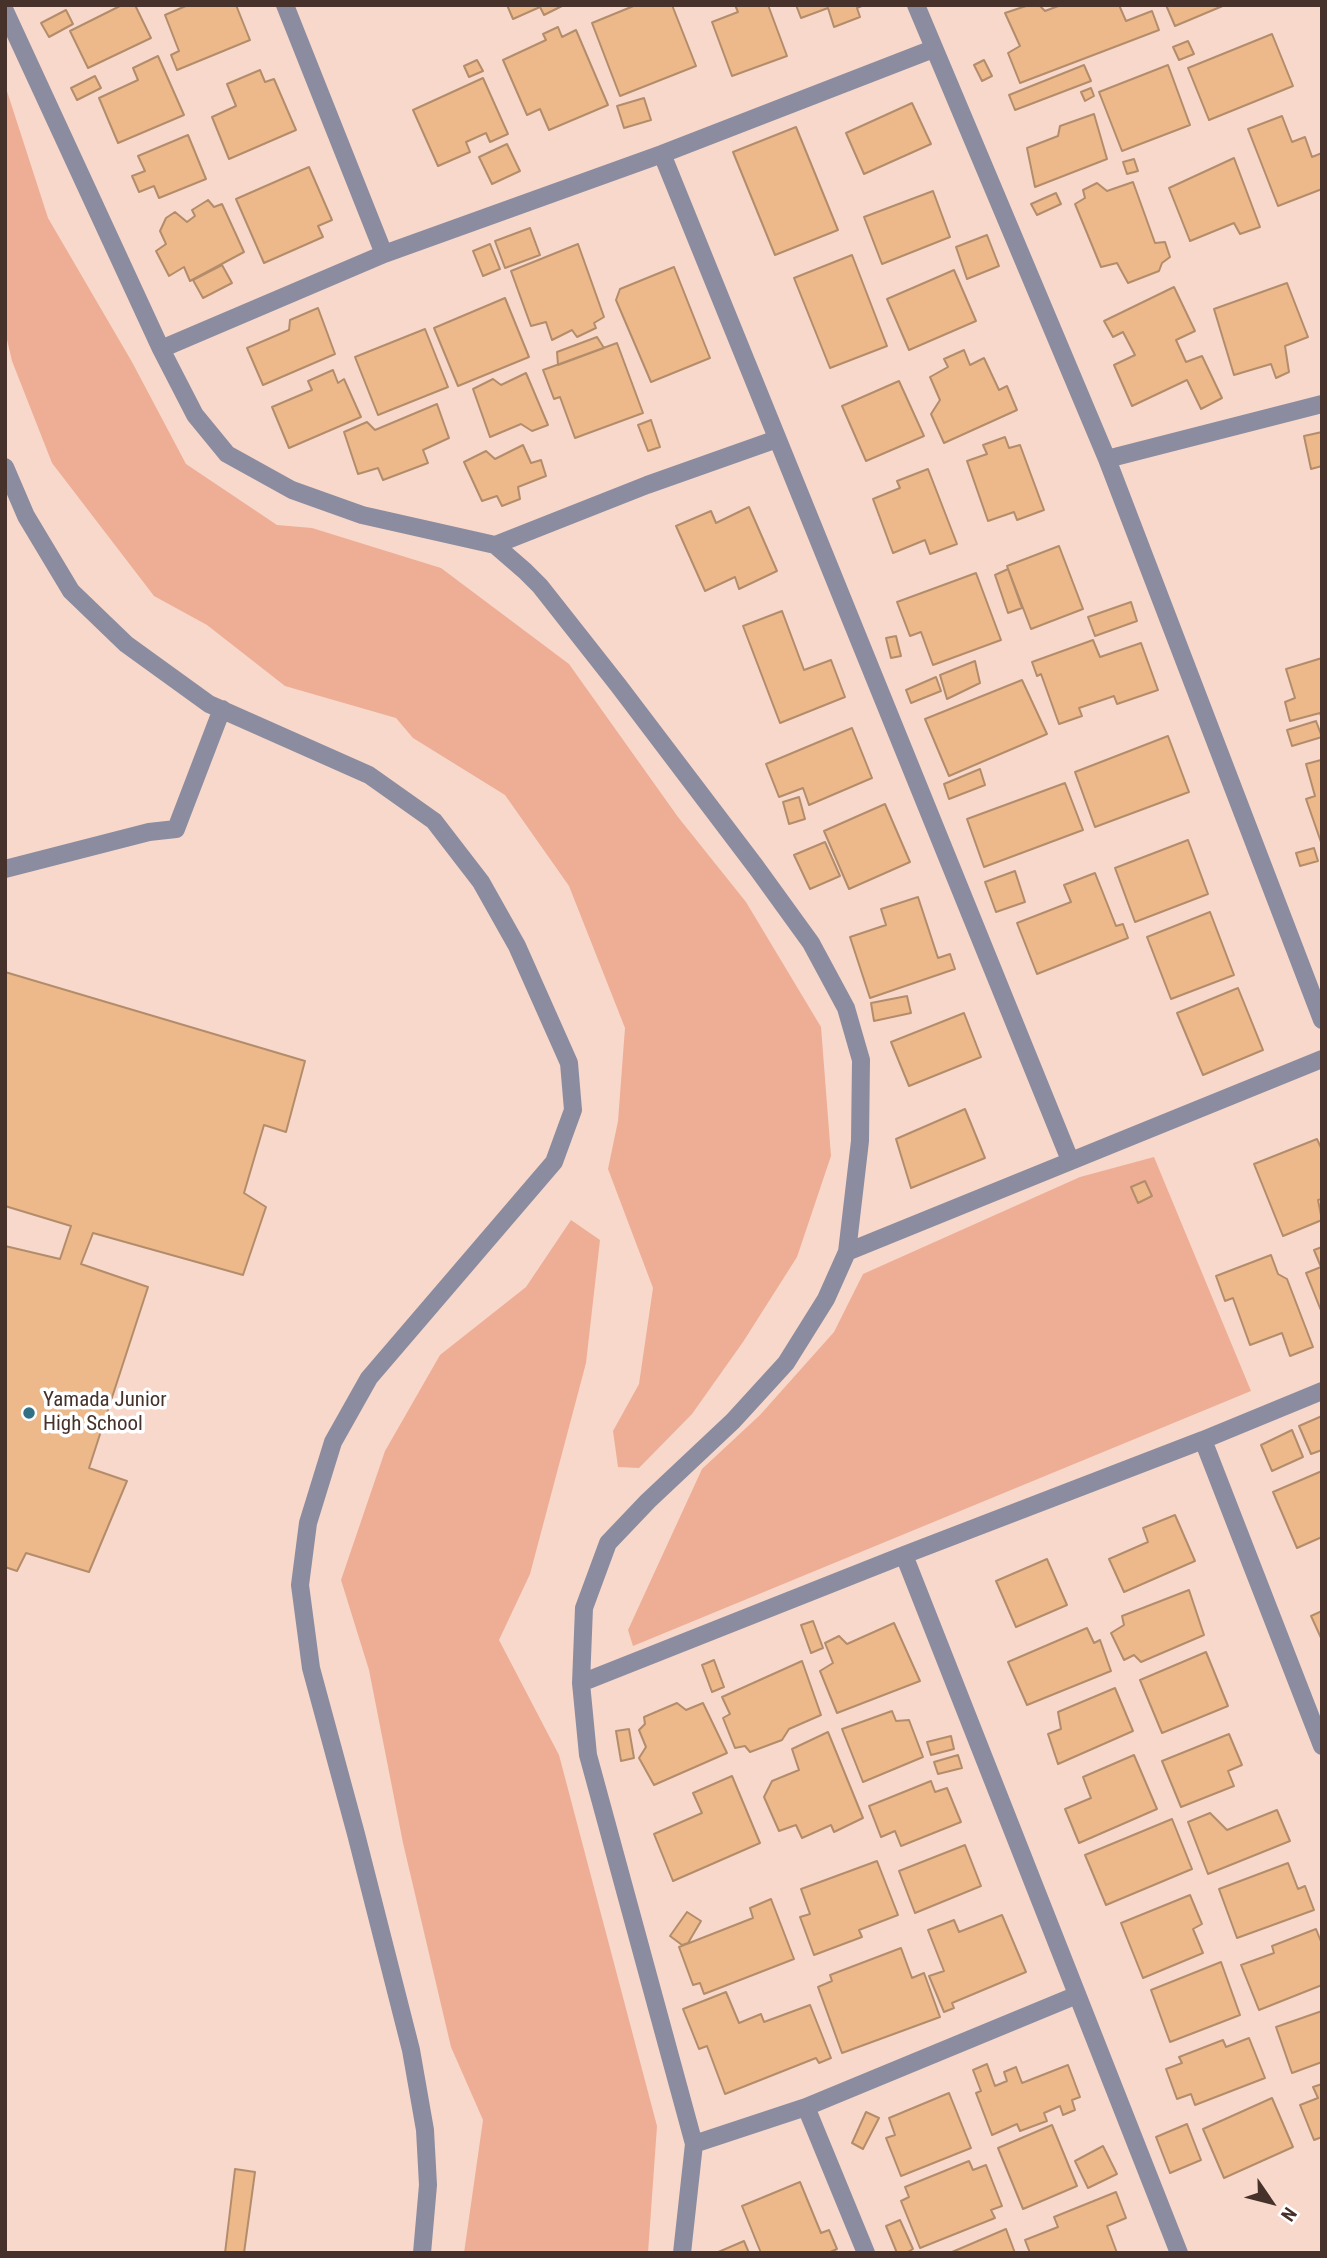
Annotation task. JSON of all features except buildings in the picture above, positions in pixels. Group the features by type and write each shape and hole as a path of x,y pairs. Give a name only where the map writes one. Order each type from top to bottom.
{"street":[{"path":"285,5 384,254"},
{"path":"916,5 1107,459 1322,1020"},
{"path":"5,11 161,349 195,415 227,454 292,490 362,515 495,545 540,586 756,867 811,943 846,1008 861,1060 860,1141 847,1252 826,1299 786,1363 733,1421 648,1501 608,1543 584,1608 581,1683 588,1755 694,2144 682,2253"},
{"path":"161,349 384,254 662,154 933,48"},
{"path":"662,154 1070,1160"},
{"path":"1107,459 1322,404"},
{"path":"495,545 647,485 776,439"},
{"path":"5,467 26,516 71,591 126,644 209,704 369,775 434,821 481,883 517,946 569,1063 573,1110 554,1162 369,1378 333,1442 308,1523 300,1585 311,1668 411,2050 425,2130 428,2185 422,2253"},
{"path":"5,869 149,832 176,829 222,709"},
{"path":"847,1252 1322,1059"},
{"path":"581,1683 1322,1391"},
{"path":"1203,1440 1318,1727 1322,1746"},
{"path":"904,1555 1179,2253"},
{"path":"694,2144 806,2107 1077,1995"},
{"path":"806,2107 866,2253"}],"shaded area":[{"path":"5,85 48,218 132,362 186,464 277,525 312,528 441,568 569,664 678,817 746,902 821,1027 831,1156 797,1257 743,1342 692,1414 639,1468 618,1467 613,1431 639,1384 653,1288 608,1169 618,1121 625,1028 569,886 505,795 413,738 396,718 285,686 207,625 154,596 52,463 12,361 5,331"},
{"path":"1154,1157 1251,1391 633,1646 628,1630 702,1469 760,1415 834,1332 863,1274 1080,1177"},
{"path":"571,1220 600,1240 586,1363 530,1574 499,1640 559,1755 657,2126 648,2253 464,2253 483,2120 451,2047 403,1843 369,1670 341,1580 385,1451 440,1355 526,1287"}],"place":[{"name":"Yamada Junior High School","path":"29,1413"}]}
